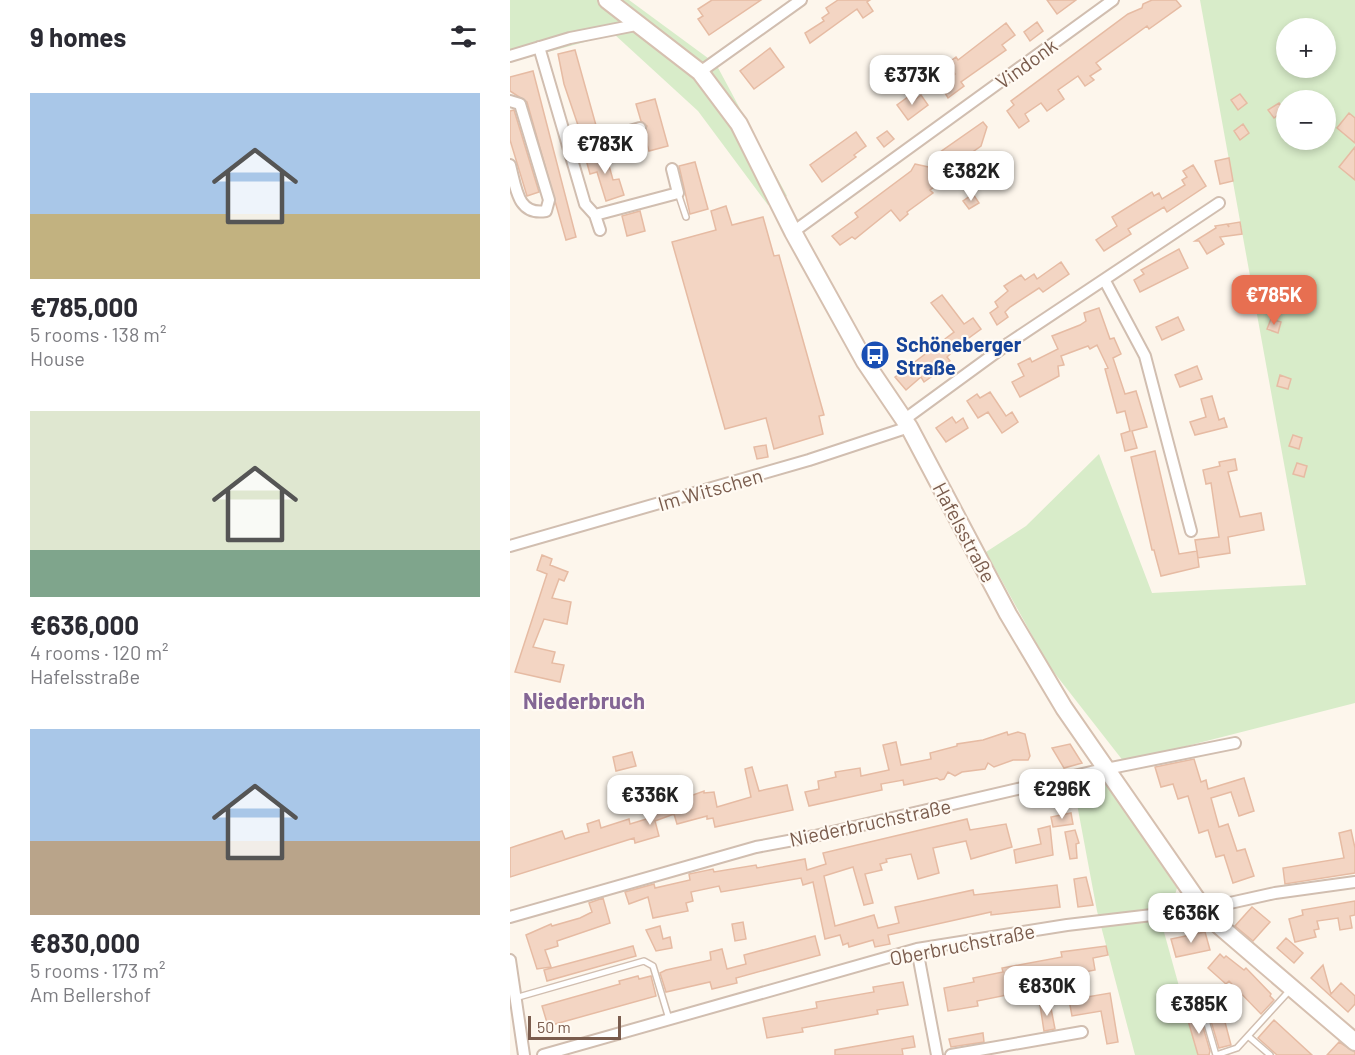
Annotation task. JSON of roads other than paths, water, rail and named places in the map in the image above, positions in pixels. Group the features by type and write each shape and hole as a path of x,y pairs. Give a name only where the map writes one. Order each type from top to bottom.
{"main road":[{"name":"Hafelsstraße","path":"607,0 700,72 739,124 793,232 865,362 907,423 1008,614 1064,708 1203,909 1209,917 1355,1042"}],"street":[{"path":"700,72 801,0"},
{"name":"Vindonk","path":"793,232 1113,0"},
{"path":"510,56 631,26 636,22"},
{"path":"539,47 585,204 596,215 600,230"},
{"path":"510,101 520,104 549,200 546,211 535,213 519,201 510,165"},
{"path":"568,149 640,128"},
{"path":"596,215 678,193 672,169"},
{"path":"907,423 1009,343 1219,203"},
{"path":"1105,281 1145,356 1191,531"},
{"name":"Im Witschen","path":"510,546 809,460 907,423"},
{"name":"Niederbruchstraße","path":"510,917 756,847 1235,743"},
{"name":"Oberbruchstraße","path":"543,1055 917,949 1067,925 1203,909 1275,893 1355,882"},
{"path":"917,949 937,1055"},
{"path":"510,960 524,1055"},
{"path":"951,1055 1082,1032"}],"lane":[{"path":"678,193 686,217"},
{"path":"515,998 644,961 653,966 669,1020"},
{"path":"1203,1010 1216,1055 1237,1048 1291,988"},
{"path":"1248,1036 1270,1055"}],"place":[{"name":"Schöneberger Straße","path":"875,355"}],"district":[{"name":"Niederbruch","path":"584,700"}]}
